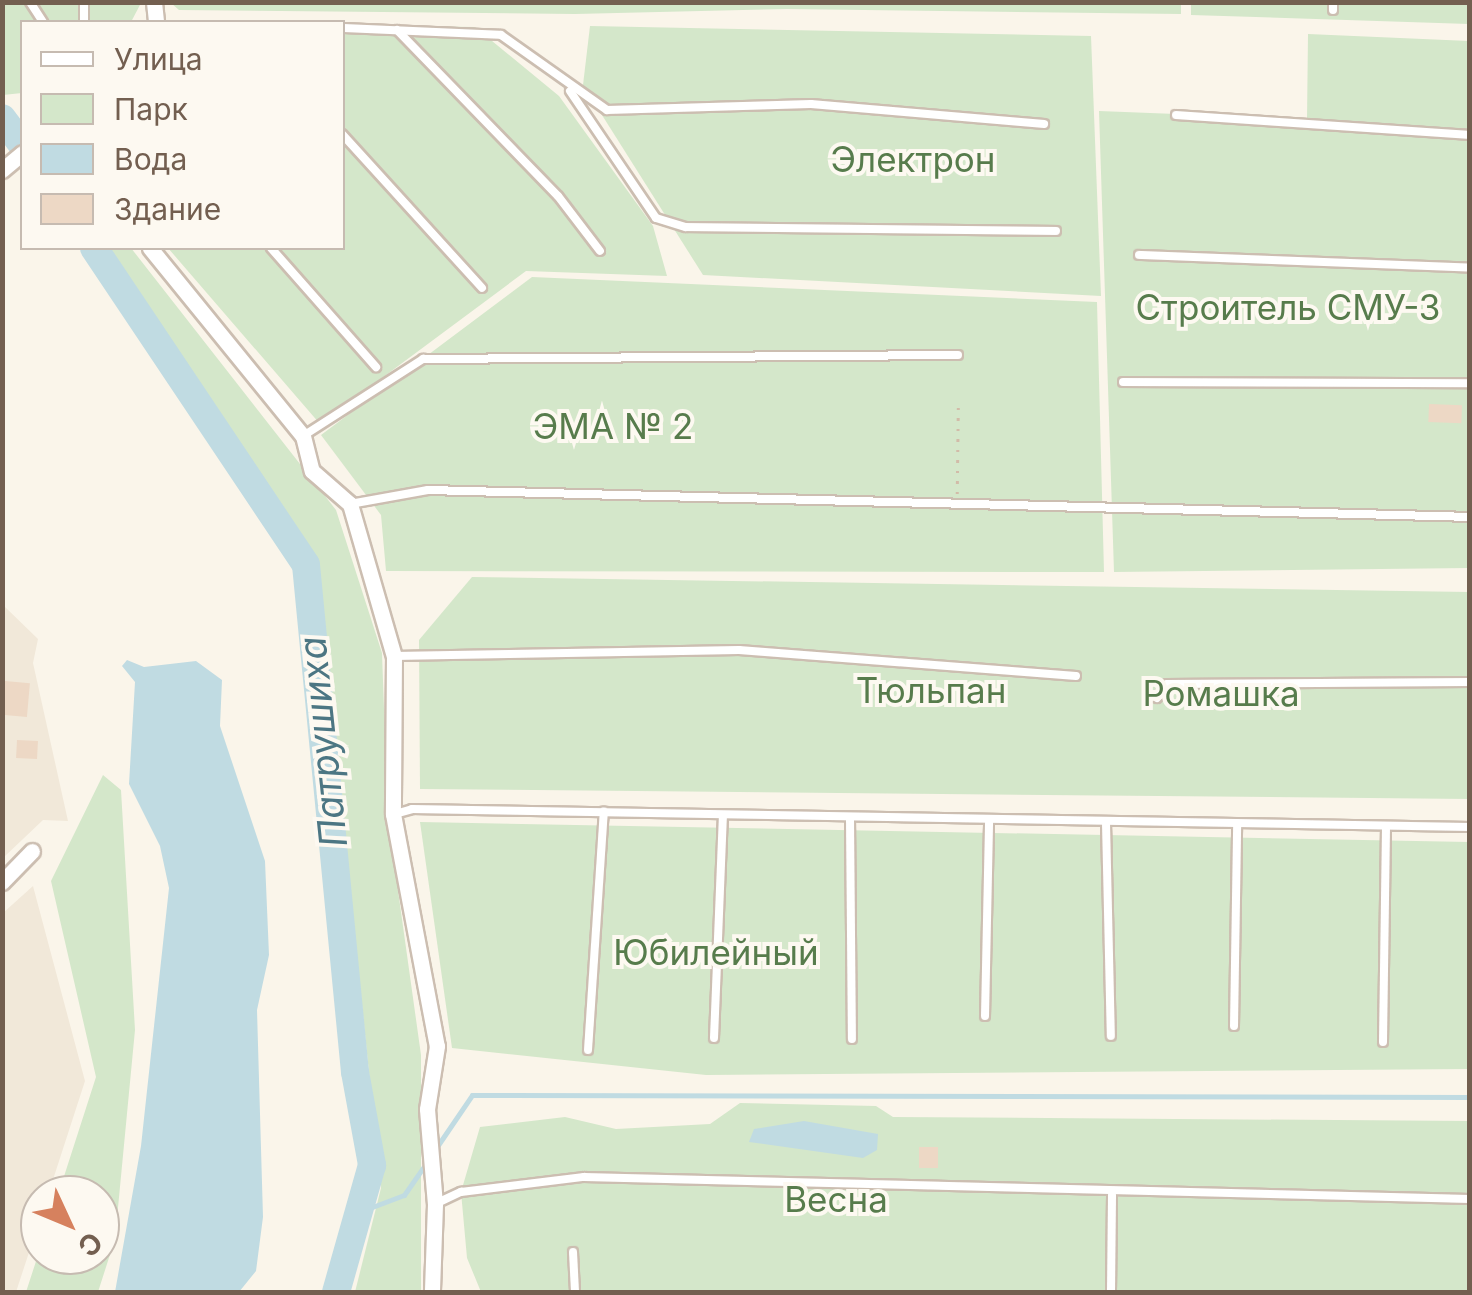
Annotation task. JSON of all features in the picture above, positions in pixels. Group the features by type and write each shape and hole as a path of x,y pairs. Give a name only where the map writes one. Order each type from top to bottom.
{"street":[{"path":"152,250 303,436 312,471 350,504 394,656 393,814 437,1046 427,1109 436,1204 432,1292"},
{"path":"2,882 32,852"}],"lane":[{"path":"345,28 501,35 568,88 607,110 811,104 1044,124"},
{"path":"398,30 558,196 600,250"},
{"path":"568,88 656,218 686,227 1056,231"},
{"path":"1176,116 1470,135"},
{"path":"345,137 482,288"},
{"path":"273,250 376,367"},
{"path":"1139,255 1470,268"},
{"path":"303,436 424,358 958,355"},
{"path":"1123,382 1470,383"},
{"path":"350,504 428,490 1470,517"},
{"path":"394,656 740,650 1076,676"},
{"path":"1158,698 1167,684 1470,682"},
{"path":"393,814 412,809 988,822 1470,827"},
{"path":"588,1050 604,812"},
{"path":"714,1038 723,817"},
{"path":"850,819 852,1038"},
{"path":"985,1016 988,822"},
{"path":"1106,822 1111,1036"},
{"path":"1234,1026 1237,826"},
{"path":"1383,1042 1386,828"},
{"path":"436,1204 461,1192 584,1177 1112,1195 1470,1199"},
{"path":"1111,1292 1112,1195"},
{"path":"573,1252 574,1292"}],"path":[{"path":"957,505 958,407"}],"shaded area":[{"path":"3,605 38,639 33,663 68,821 43,820 3,858"},
{"path":"33,886 85,1081 54,1175 20,1175 22,1275 16,1292 3,1292 3,913"}],"green space":[{"path":"1181,2 1181,14 787,9 575,14 179,10 171,3"},
{"path":"1191,2 1470,3 1469,24 1191,15"},
{"path":"2,3 141,3 132,20 20,20 20,93 3,95"},
{"path":"345,25 475,27 559,96 653,226 667,276 526,271 320,424 170,250 345,250"},
{"name":"Электрон","path":"590,26 1091,36 1101,296 703,275 583,85"},
{"name":"Строитель СМУ-3","path":"1308,34 1469,41 1469,568 1114,572 1099,111 1307,119"},
{"path":"102,250 133,250 336,510 382,653 388,819 421,1055 421,1292 355,1292 381,1188 316,563"},
{"name":"ЭМА № 2","path":"532,277 1097,302 1104,572 386,571 381,515 321,435"},
{"name":"Тюльпан","path":"472,577 1469,592 1469,799 420,789 419,640"},
{"path":"103,775 121,790 135,1030 120,1187 120,1175 64,1175 96,1077 51,881"},
{"name":"Юбилейный","path":"420,822 1469,842 1469,1069 706,1075 452,1048"},
{"name":"Весна","path":"740,1103 876,1106 893,1117 1469,1121 1469,1292 481,1292 467,1258 461,1192 480,1127 565,1117 616,1129 710,1124"},
{"path":"32,1275 103,1275 98,1292 26,1292"}],"water":[{"path":"127,660 144,667 196,661 222,680 220,726 265,861 269,955 257,1010 263,1217 256,1271 239,1292 115,1292 141,1146 169,888 160,846 129,784 135,682 122,666"},
{"path":"804,1121 878,1134 877,1150 863,1158 749,1142 754,1129"}],"building":[{"path":"1429,404 1462,405 1461,423 1428,422"},
{"path":"5,681 30,683 27,717 2,715"},
{"path":"17,740 38,741 37,759 16,758"},
{"path":"919,1147 938,1147 938,1168 919,1168"}],"waterway":[{"name":"Патрушиха","path":"2,118 20,142"},
{"name":"Патрушиха","path":"95,250 306,565 355,1072 372,1165 336,1292"},
{"path":"436,1148 472,1095 1470,1097"},
{"path":"359,1212 404,1195 427,1162"}],"park label":[{"name":"Ромашка","path":"1221,693"}]}
